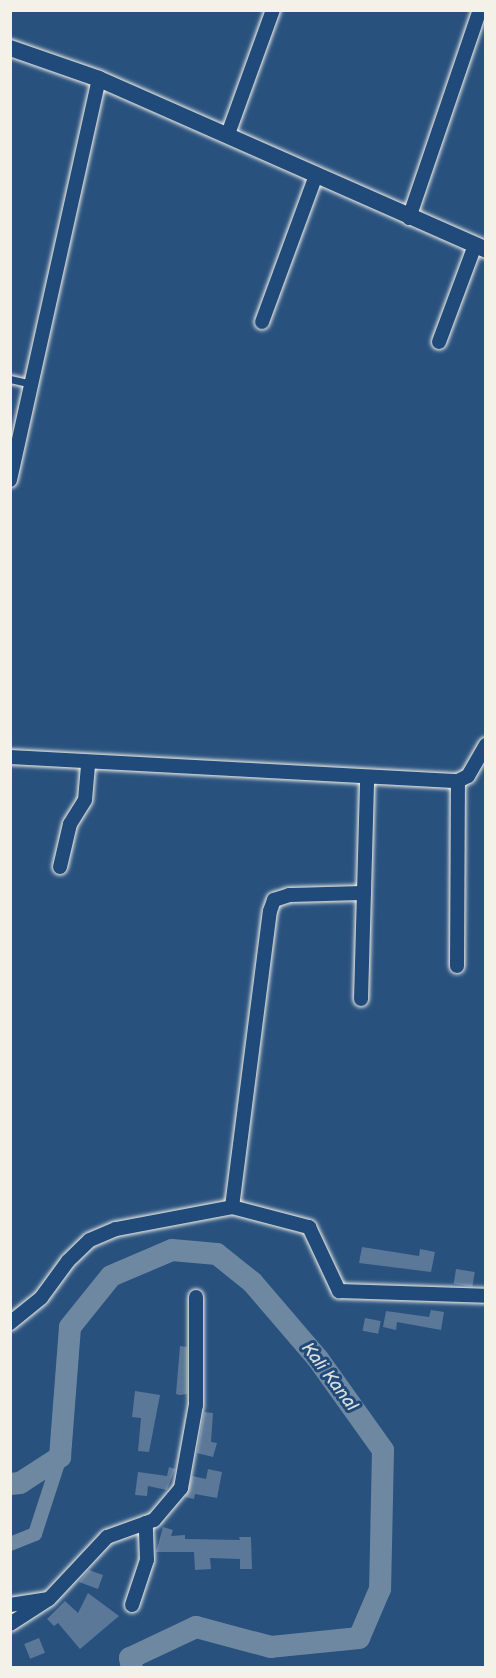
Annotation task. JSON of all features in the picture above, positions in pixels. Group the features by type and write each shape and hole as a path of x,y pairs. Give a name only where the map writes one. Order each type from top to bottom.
{"street":[{"path":"228,134 273,10"},
{"path":"409,218 480,10"},
{"path":"10,48 99,79 228,134 409,218 480,247 439,342"},
{"path":"10,480 99,79"},
{"path":"262,322 316,175"},
{"path":"10,757 367,778 458,781 468,776 486,746"},
{"path":"60,867 70,824 85,800 88,762"},
{"path":"361,999 367,778"},
{"path":"457,966 458,781"},
{"path":"232,1207 274,900 289,895 364,893"},
{"path":"10,1323 41,1298 68,1261 90,1240 116,1229 232,1207 309,1227 339,1291 486,1296"},
{"path":"10,1624 49,1599 107,1537 146,1523 163,1512 181,1488 196,1405 196,1298"},
{"path":"132,1605 147,1560 146,1523"},
{"path":"10,1605 49,1599"}],"lane":[{"path":"10,379 32,385"}],"building":[{"path":"362,1247 419,1256 420,1249 435,1252 431,1272 359,1263"},
{"path":"456,1269 475,1272 472,1287 454,1284"},
{"path":"431,1310 444,1312 441,1330 397,1322 396,1330 383,1327 386,1311 429,1317"},
{"path":"365,1318 381,1321 378,1334 363,1331"},
{"path":"180,1346 187,1347 187,1394 180,1395 176,1394"},
{"path":"135,1391 160,1395 149,1452 138,1451 141,1418 132,1417"},
{"path":"204,1412 213,1413 211,1442 217,1443 213,1457 197,1453"},
{"path":"169,1467 175,1469 167,1490 148,1486 147,1496 135,1495 138,1472 167,1476"},
{"path":"208,1469 222,1472 217,1498 195,1494 194,1499 185,1497 192,1476 206,1479"},
{"path":"163,1527 173,1530 171,1536 185,1535 185,1539 240,1540 239,1537 251,1537 252,1569 240,1569 240,1559 210,1558 211,1569 195,1570 194,1552 156,1552"},
{"path":"89,1570 103,1575 98,1589 79,1582"},
{"path":"88,1593 119,1616 80,1649 58,1623 54,1626 47,1619 65,1601 78,1613"},
{"path":"39,1638 45,1653 30,1659 24,1644"}],"waterway":[{"name":"Kali Kanal","path":"10,1484 20,1483 60,1457 70,1327 111,1276 172,1250 217,1254 252,1282 318,1359 383,1450 380,1589 359,1638 271,1647 196,1627 130,1658 132,1668"},
{"path":"10,1544 35,1534 60,1457"}]}
